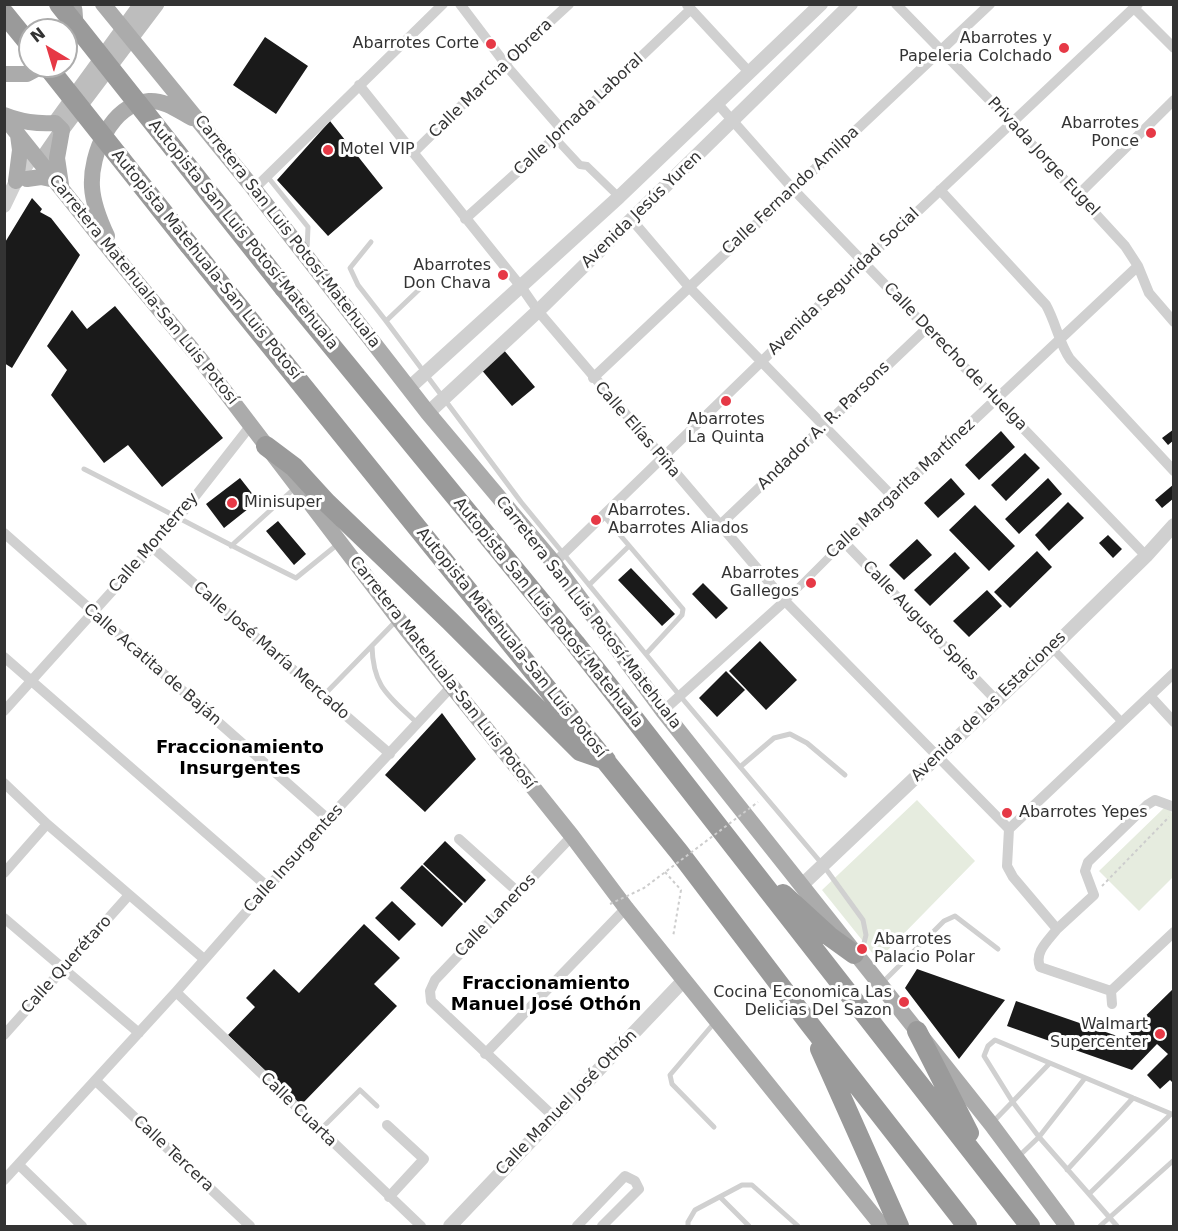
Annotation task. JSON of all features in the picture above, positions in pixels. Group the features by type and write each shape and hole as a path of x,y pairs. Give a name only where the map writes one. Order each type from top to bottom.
{"highway":[{"name":"Autopista San Luis Potosí-Matehuala","path":"59,4 284,288 575,643 1030,1227"},
{"path":"4,13 18,30"},
{"name":"Autopista Matehuala-San Luis Potosí","path":"55,78 680,852 967,1227"},
{"path":"266,446 294,467 326,502 572,743 580,750 606,761"},
{"path":"742,856 829,936 857,957"},
{"path":"808,1022 899,1227"},
{"path":"917,1030 989,1173"}],"main road":[{"name":"Carretera San Luis Potosí-Matehuala","path":"103,4 254,189 428,413 494,491 559,559 663,711 991,1124 1067,1227"},
{"path":"128,34 141,4"},
{"path":"37,158 58,126 128,34 157,4"},
{"path":"116,258 95,204 92,186 96,155 110,126 122,113 136,104 150,101 168,104 203,125"},
{"path":"4,116 18,121 58,126"},
{"name":"Carretera Matehuala-San Luis Potosí","path":"4,116 116,258 201,360 340,543 572,836 618,906 717,1020 882,1227"},
{"path":"18,135 22,180 41,177 58,183 58,126"},
{"path":"494,491 521,502"}],"street":[{"path":"254,189 443,4"},
{"path":"460,4 580,165 587,166 619,197"},
{"name":"Calle Marcha Obrera","path":"414,153 505,63 569,4"},
{"name":"Avenida Jesús Yuren","path":"409,388 522,288 821,4"},
{"name":"Avenida Jesús Yuren","path":"428,413 538,311 851,4"},
{"name":"Privada Jorge Eugel","path":"896,4 1012,123 1125,246 1138,266 1149,293 1173,322"},
{"name":"Calle Fernando Amilpa","path":"593,378 990,4"},
{"path":"1136,6 1173,48"},
{"name":"Avenida Seguridad Social","path":"559,559 864,262 1136,6"},
{"path":"689,7 749,72"},
{"name":"Calle Jornada Laboral","path":"465,219 559,134 689,7"},
{"name":"Calle Elías Piña","path":"359,85 593,378 785,601 1009,829"},
{"path":"1079,194 1173,100"},
{"name":"Calle Derecho de Huelga","path":"717,103 794,189 1146,556"},
{"path":"6,203 37,158"},
{"path":"940,190 1046,305 1070,359 1173,471"},
{"path":"632,220 689,287 893,497"},
{"name":"Calle Margarita Martínez","path":"663,711 785,601 844,542 1138,266"},
{"name":"Andador A. R. Parsons","path":"721,524 927,328"},
{"name":"Calle Monterrey","path":"4,711 179,517 251,425"},
{"name":"Avenida de las Estaciones","path":"802,885 1052,648 1146,556 1173,525"},
{"name":"Calle Acatita de Baján","path":"4,533 328,819"},
{"name":"Calle Augusto Spies","path":"844,542 996,700"},
{"name":"Calle José María Mercado","path":"152,547 390,754"},
{"path":"1052,648 1122,723"},
{"path":"4,657 269,888"},
{"path":"1057,929 1007,866 1009,829 1173,673"},
{"name":"Calle Insurgentes","path":"4,1180 139,1034 328,819 452,686"},
{"path":"1150,696 1173,722"},
{"path":"4,783 47,825 204,959"},
{"path":"1111,991 1040,967 1037,960 1038,954 1057,929 1094,895 1085,871 1088,862 1155,800 1173,809"},
{"path":"4,873 47,825"},
{"name":"Calle Laneros","path":"485,1054 431,1001 430,991 435,980 572,836"},
{"path":"459,839 519,893"},
{"name":"Calle Querétaro","path":"4,1035 129,895"},
{"path":"553,1116 485,1054 618,906"},
{"path":"4,918 139,1034"},
{"path":"1111,991 1173,932"},
{"name":"Calle Manuel José Othón","path":"450,1227 684,980"},
{"path":"1111,991 1112,1004"},
{"name":"Calle Cuarta","path":"176,992 421,1227"},
{"name":"Calle Tercera","path":"96,1081 250,1227"},
{"path":"387,1125 424,1159 389,1197"},
{"path":"19,1165 82,1227"},
{"path":"577,1227 625,1176 635,1180 639,1189 603,1227"}],"lane":[{"path":"267,176 308,227 306,256"},
{"path":"371,242 350,268 358,285 521,502 559,559 589,585 823,865 863,920 866,935 857,957"},
{"path":"386,321 427,282"},
{"path":"84,469 296,578 340,543"},
{"path":"231,546 296,486"},
{"path":"603,515 683,609 682,615 646,654"},
{"path":"589,585 629,546"},
{"path":"323,696 399,618"},
{"path":"372,646 376,677 384,692 418,724"},
{"path":"740,767 774,738 790,734 807,743 845,775"},
{"path":"880,985 944,921 955,916 998,949"},
{"path":"714,1127 672,1084 670,1075 717,1020"},
{"path":"1089,1194 1172,1114 995,1040 988,1046 984,1056 1012,1101 1066,1170 1117,1227"},
{"path":"991,1124 1049,1064"},
{"path":"1017,1158 1039,1137 1085,1078"},
{"path":"320,1131 360,1090 377,1106"},
{"path":"1066,1170 1133,1098"},
{"path":"1100,1227 1173,1160"},
{"path":"688,1227 688,1222 695,1210 742,1185 752,1185 798,1227"},
{"path":"720,1197 749,1227"}],"path":[{"path":"618,906 758,801"},
{"path":"1094,895 1173,809"},
{"path":"665,872 681,890 673,937"}],"shaded area":[{"path":"917,800 975,861 878,960 822,890"},
{"path":"1166,806 1173,814 1173,877 1139,911 1099,871"}],"building":[{"path":"265,37 308,66 276,114 233,85"},
{"name":"Motel VIP","path":"330,121 383,188 328,236 277,180"},
{"path":"32,198 42,209 40,212 51,218 80,255 12,368 4,363 4,244"},
{"path":"115,306 223,438 162,487 128,445 104,463 51,395 67,370 47,346 72,310 87,329"},
{"path":"503,349 535,387 512,406 480,368"},
{"path":"1174,429 1174,440 1168,445 1162,438"},
{"path":"1001,431 1015,447 979,480 965,465"},
{"path":"1025,453 1040,468 1006,501 991,485"},
{"name":"Minisuper","path":"240,478 258,501 224,528 206,504"},
{"path":"951,478 965,494 938,518 924,503"},
{"path":"1048,478 1062,494 1019,534 1005,519"},
{"path":"1174,484 1174,498 1162,508 1155,500"},
{"path":"1068,502 1084,518 1049,551 1035,535"},
{"path":"975,505 1015,546 989,571 949,530"},
{"path":"278,521 306,554 294,565 266,531"},
{"path":"1108,535 1122,549 1113,558 1099,543"},
{"path":"917,539 932,555 904,580 889,565"},
{"path":"1037,551 1052,567 1010,608 994,592"},
{"path":"955,552 970,568 930,606 914,590"},
{"path":"631,568 675,614 662,626 618,580"},
{"path":"703,583 728,608 716,619 692,594"},
{"path":"987,590 1002,606 969,637 953,621"},
{"path":"760,641 797,680 766,710 729,671"},
{"path":"726,671 745,690 717,717 699,698"},
{"path":"442,713 476,759 425,812 385,775"},
{"path":"445,841 486,880 465,903 423,864"},
{"path":"422,865 463,904 442,927 400,888"},
{"path":"392,901 416,924 399,941 375,918"},
{"path":"364,924 400,958 374,984 397,1006 301,1105 228,1035 255,1007 246,998 274,969 299,993"},
{"path":"917,969 1005,1000 959,1059 905,988"},
{"path":"1174,988 1174,1084 1170,1080 1160,1089 1147,1075 1168,1054 1157,1044 1132,1070 1007,1026 1016,1001 1123,1038"}],"place":[{"name":"Abarrotes Corte","path":"491,44"},
{"name":"Abarrotes y Papeleria Colchado","path":"1064,48"},
{"name":"Abarrotes Ponce","path":"1151,133"},
{"name":"Motel VIP","path":"328,150"},
{"name":"Abarrotes Don Chava","path":"503,275"},
{"name":"Abarrotes La Quinta","path":"726,401"},
{"name":"Minisuper","path":"232,503"},
{"name":"Abarrotes. Abarrotes Aliados","path":"596,520"},
{"name":"Abarrotes Gallegos","path":"811,583"},
{"name":"Abarrotes Yepes","path":"1007,813"},
{"name":"Abarrotes Palacio Polar","path":"862,949"},
{"name":"Cocina Economica Las Delicias Del Sazon","path":"904,1002"},
{"name":"Walmart Supercenter","path":"1160,1034"}],"district":[{"name":"Fraccionamiento Insurgentes","path":"240,758"},
{"name":"Fraccionamiento Manuel José Othón","path":"546,994"}]}
